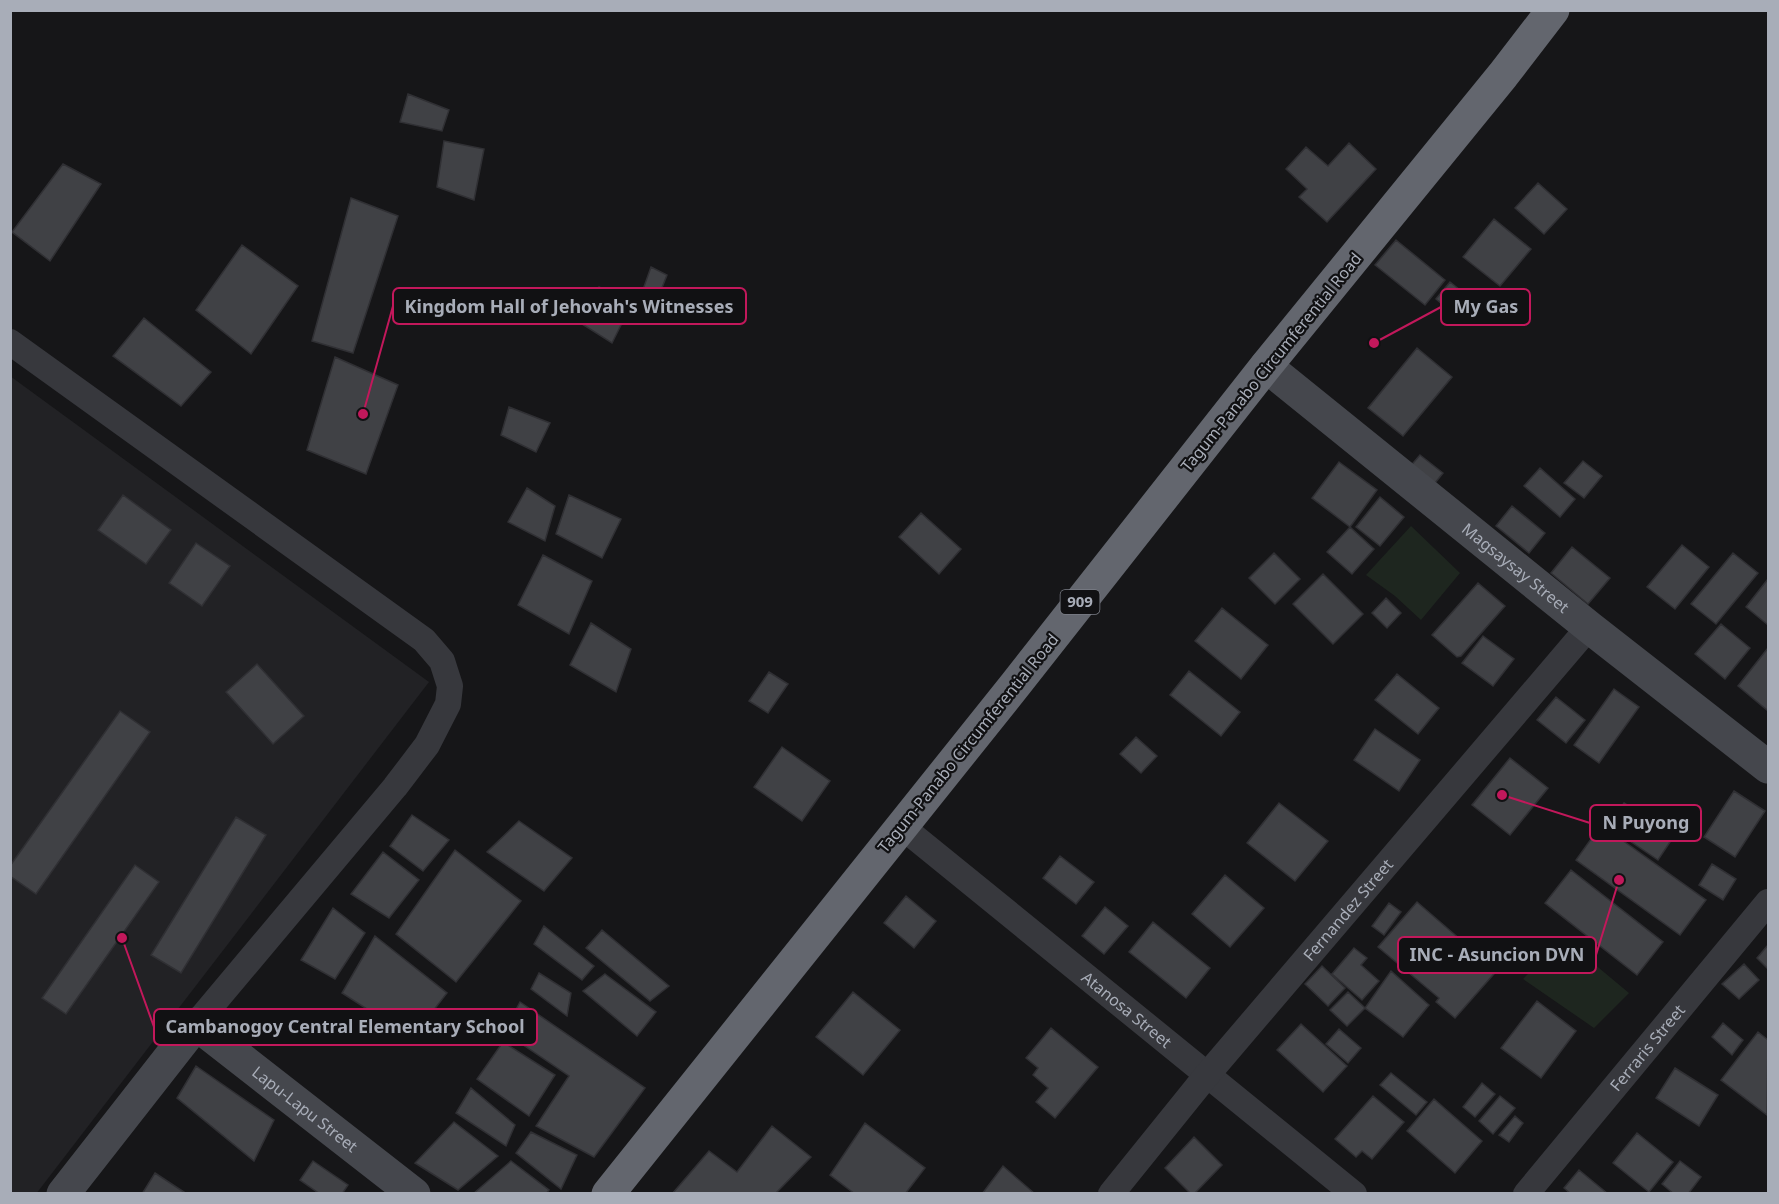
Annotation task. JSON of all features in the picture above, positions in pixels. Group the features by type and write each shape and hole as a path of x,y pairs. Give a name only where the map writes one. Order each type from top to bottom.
{"highway":[{"name":"Tagum-Panabo Circumferential Road","path":"608,1194 1015,685 1266,366 1503,75 1553,10"}],"street":[{"path":"10,342 424,640 442,661 450,686 448,704 427,745 196,1023 63,1194"},
{"name":"Magsaysay Street","path":"1266,366 1589,627 1768,767"},
{"name":"Fernandez Street","path":"1111,1194 1207,1075 1589,627"},
{"name":"Atanosa Street","path":"901,826 1354,1194"},
{"name":"Ferraris Street","path":"1526,1194 1768,902"},
{"name":"Lapu-Lapu Street","path":"196,1023 414,1194"}],"shaded area":[{"path":"10,376 429,682 36,1194 10,1193"},
{"path":"1411,526 1460,573 1421,620 1395,596 1366,575"},
{"path":"1563,938 1629,993 1594,1028 1523,979"}],"building":[{"path":"408,94 449,110 442,131 400,122"},
{"path":"444,141 484,149 474,200 437,187"},
{"path":"1349,143 1376,169 1327,222 1299,197 1307,189 1286,169 1306,147 1328,166"},
{"path":"63,164 101,184 50,261 12,232"},
{"path":"1538,183 1567,209 1544,234 1515,208"},
{"path":"351,198 398,216 353,353 312,341"},
{"path":"1494,219 1531,249 1500,286 1463,257"},
{"path":"1396,240 1445,280 1425,305 1375,265"},
{"path":"242,245 298,286 251,354 196,310"},
{"path":"651,267 667,275 655,305 640,298"},
{"path":"1450,282 1470,298 1456,316 1436,299"},
{"path":"599,287 632,303 612,343 582,324"},
{"path":"144,318 211,372 181,406 113,356"},
{"path":"1417,348 1452,377 1403,436 1368,408"},
{"path":"335,357 398,385 366,474 307,450"},
{"path":"509,407 550,423 536,452 501,435"},
{"path":"1420,455 1443,473 1431,488 1408,469"},
{"path":"1583,461 1602,476 1584,498 1564,483"},
{"path":"1339,462 1377,490 1350,527 1312,498"},
{"path":"1540,468 1575,499 1560,517 1524,486"},
{"path":"527,488 555,506 545,541 508,522"},
{"path":"123,495 171,530 146,564 98,530"},
{"path":"569,495 621,519 602,558 556,534"},
{"path":"1380,497 1404,517 1380,546 1356,527"},
{"path":"1512,506 1545,533 1529,553 1496,526"},
{"path":"921,513 961,549 939,574 899,537"},
{"path":"1350,527 1374,549 1352,574 1327,552"},
{"path":"196,543 230,566 202,606 169,583"},
{"path":"1682,545 1709,567 1675,609 1647,587"},
{"path":"1572,547 1610,578 1588,604 1551,573"},
{"path":"1274,553 1300,579 1275,604 1249,578"},
{"path":"1733,553 1758,573 1716,624 1691,604"},
{"path":"543,555 592,581 569,634 518,605"},
{"path":"1323,574 1363,614 1333,644 1293,604"},
{"path":"1768,579 1768,625 1746,607"},
{"path":"1478,583 1505,606 1461,656 1457,657 1432,635"},
{"path":"1386,598 1401,613 1387,628 1372,613"},
{"path":"1222,608 1268,645 1241,679 1195,641"},
{"path":"591,623 631,649 616,692 570,665"},
{"path":"1721,624 1750,648 1725,679 1695,654"},
{"path":"1483,636 1514,659 1493,686 1462,663"},
{"path":"1768,648 1768,708 1767,710 1738,686"},
{"path":"257,664 304,716 273,744 226,692"},
{"path":"1189,671 1240,712 1221,736 1170,695"},
{"path":"769,672 788,684 768,713 749,701"},
{"path":"1397,674 1439,708 1418,734 1375,700"},
{"path":"1614,689 1639,707 1599,763 1574,745"},
{"path":"1556,697 1585,720 1566,743 1537,720"},
{"path":"120,711 150,732 36,894 10,876 10,866"},
{"path":"1375,729 1420,760 1399,791 1354,760"},
{"path":"1136,737 1157,756 1141,773 1120,754"},
{"path":"782,747 830,781 802,821 754,787"},
{"path":"1510,758 1548,788 1510,835 1472,805"},
{"path":"1734,791 1765,811 1735,857 1704,837"},
{"path":"1279,803 1328,841 1295,881 1247,843"},
{"path":"1624,803 1674,836 1658,860 1608,826"},
{"path":"412,815 449,840 423,871 390,846"},
{"path":"236,817 266,835 181,973 151,955"},
{"path":"519,821 572,858 544,891 487,852"},
{"path":"1601,825 1706,900 1680,935 1576,860"},
{"path":"455,850 521,901 456,982 396,934"},
{"path":"383,852 419,880 389,918 351,894"},
{"path":"1060,856 1094,882 1076,904 1043,878"},
{"path":"1712,864 1736,879 1723,900 1699,885"},
{"path":"135,865 159,882 66,1014 42,998"},
{"path":"1571,870 1663,942 1637,975 1545,903"},
{"path":"1225,875 1264,908 1230,947 1192,914"},
{"path":"906,896 936,921 914,948 884,923"},
{"path":"1417,902 1476,953 1479,949 1500,967 1455,1018 1436,1002 1439,998 1378,947"},
{"path":"1389,903 1401,912 1384,935 1372,926"},
{"path":"1105,907 1128,926 1104,954 1082,936"},
{"path":"333,908 365,933 335,979 301,960"},
{"path":"1153,922 1210,968 1186,998 1129,952"},
{"path":"544,926 594,966 582,980 534,944"},
{"path":"602,930 669,986 650,1001 586,948"},
{"path":"375,936 447,993 412,1038 342,993"},
{"path":"1768,945 1768,969 1757,958"},
{"path":"1354,948 1367,958 1361,965 1379,981 1362,1000 1332,974"},
{"path":"1744,964 1759,980 1739,999 1722,984"},
{"path":"1322,966 1345,988 1328,1006 1305,984"},
{"path":"1391,971 1429,1005 1403,1037 1365,1008"},
{"path":"539,973 571,993 567,1016 531,989"},
{"path":"605,974 656,1012 637,1036 583,991"},
{"path":"853,992 900,1030 863,1075 816,1037"},
{"path":"1348,992 1365,1008 1347,1026 1330,1010"},
{"path":"1537,1001 1576,1031 1541,1078 1501,1048"},
{"path":"520,1002 645,1088 594,1157 536,1126 569,1076 504,1032"},
{"path":"1723,1023 1743,1040 1732,1055 1712,1037"},
{"path":"1301,1024 1347,1066 1323,1092 1277,1050"},
{"path":"1051,1028 1098,1067 1055,1118 1036,1102 1048,1088 1033,1075 1038,1068 1026,1058"},
{"path":"1339,1029 1361,1048 1348,1063 1326,1044"},
{"path":"1758,1032 1768,1040 1767,1115 1721,1080"},
{"path":"503,1042 555,1075 529,1116 477,1079"},
{"path":"196,1066 274,1120 254,1161 177,1098"},
{"path":"1675,1068 1718,1095 1699,1126 1656,1098"},
{"path":"1391,1073 1427,1102 1416,1115 1380,1085"},
{"path":"1482,1083 1495,1094 1475,1117 1463,1107"},
{"path":"471,1088 515,1125 506,1146 456,1113"},
{"path":"1373,1096 1404,1122 1372,1159 1362,1151 1356,1157 1335,1139"},
{"path":"1500,1096 1515,1108 1493,1134 1479,1121"},
{"path":"1434,1099 1482,1141 1455,1173 1407,1131"},
{"path":"1515,1116 1523,1123 1509,1142 1499,1135"},
{"path":"454,1122 498,1156 458,1190 415,1163"},
{"path":"865,1123 925,1168 905,1194 855,1194 830,1175"},
{"path":"772,1126 811,1157 775,1194 672,1194 709,1151 737,1172"},
{"path":"531,1132 577,1155 561,1189 516,1153"},
{"path":"1637,1133 1673,1162 1649,1192 1613,1163"},
{"path":"1194,1137 1222,1165 1194,1194 1191,1194 1165,1168"},
{"path":"313,1161 348,1185 342,1194 320,1194 300,1180"},
{"path":"511,1161 549,1190 546,1194 473,1194"},
{"path":"1680,1161 1701,1177 1688,1194 1674,1194 1662,1184"},
{"path":"1003,1166 1035,1194 982,1194"},
{"path":"1579,1170 1608,1194 1571,1194 1564,1188"},
{"path":"155,1173 187,1194 142,1194"}],"place":[{"name":"My Gas","path":"1374,343"},
{"name":"Kingdom Hall of Jehovah's Witnesses","path":"363,414"},
{"name":"N Puyong","path":"1502,795"},
{"name":"INC - Asuncion DVN","path":"1619,880"},
{"name":"Cambanogoy Central Elementary School","path":"122,938"}]}
